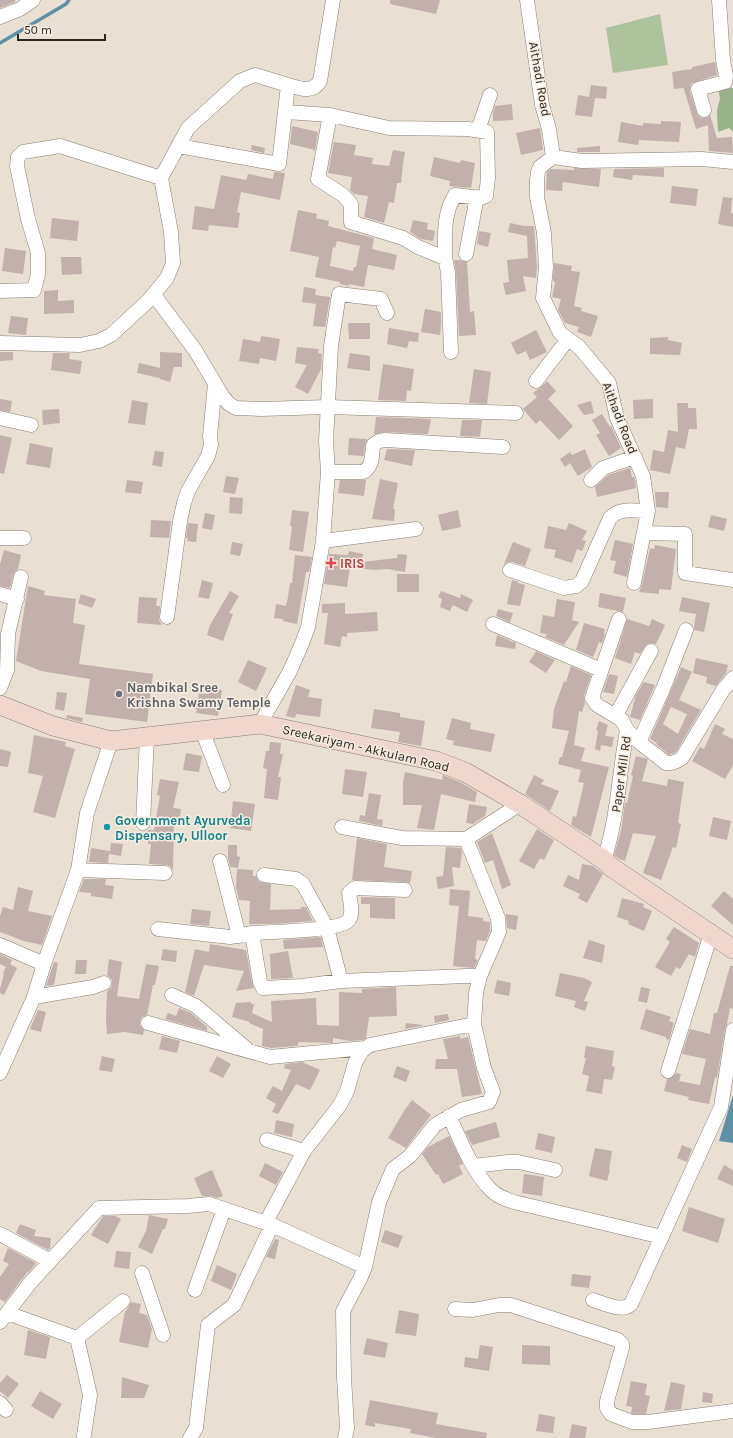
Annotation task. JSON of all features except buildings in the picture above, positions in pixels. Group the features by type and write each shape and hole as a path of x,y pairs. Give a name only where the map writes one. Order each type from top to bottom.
{"main road":[{"name":"Sreekariyam - Akkulam Road","path":"0,705 53,726 111,741 260,724 436,762 465,772 520,804 733,949"}],"street":[{"path":"0,17 20,9 33,0"},
{"path":"0,343 80,345 99,341 110,335 154,295 167,278 173,263 170,232 161,178 188,128 240,81 255,75 300,88 310,89 317,86 320,81 333,0"},
{"name":"Aithadi Road","path":"527,0 542,105 549,129 553,157 540,167 537,180 537,197 544,233 546,261 543,298 560,333 579,347 609,383 617,418 643,476 648,511 645,533 634,583"},
{"path":"704,110 698,89 725,82 726,76 728,59 719,0"},
{"path":"178,146 280,164 288,85"},
{"path":"478,130 490,95"},
{"path":"286,112 330,115 389,128 478,130 487,132 488,178 486,196 481,198 455,195 450,202 447,212 444,258 448,272 451,352"},
{"path":"330,115 318,179 343,195 351,204 351,222 402,238 418,247 444,258"},
{"path":"0,291 34,290 38,274 38,253 28,219 17,166 18,157 23,152 60,146 161,178"},
{"path":"553,157 582,162 702,159 733,162"},
{"path":"466,254 477,197"},
{"path":"260,724 290,671 308,627 323,540 328,472 326,441 331,346 339,294 381,299 387,313"},
{"path":"154,295 195,350 223,397 229,404 236,408 261,410 328,407 516,413"},
{"path":"536,381 568,339"},
{"path":"167,618 180,521 184,503 188,491 208,456 211,445 210,436 215,384"},
{"path":"0,418 31,425"},
{"path":"328,472 363,472 367,470 370,464 373,445 379,441 385,440 503,447"},
{"path":"591,480 603,468 635,457"},
{"path":"510,570 564,588 576,586 582,581 610,518 615,513 621,511 648,511"},
{"path":"323,540 416,530"},
{"path":"645,533 685,534 685,573 733,580"},
{"path":"0,538 24,538"},
{"path":"0,688 8,670 8,634 21,577"},
{"path":"0,594 17,599"},
{"path":"619,619 592,698 597,705 616,715 622,720 627,730"},
{"path":"493,624 602,670"},
{"path":"638,742 663,688 686,630"},
{"path":"616,715 651,651"},
{"name":"Paper Mill Rd","path":"627,730 638,742 666,763 677,761 682,758 723,690 733,678"},
{"path":"202,730 223,785"},
{"name":"Paper Mill Rd","path":"604,860 615,818 627,730"},
{"path":"143,823 147,736"},
{"path":"0,1073 6,1046 34,997 44,964 78,870 87,813 111,741"},
{"path":"342,828 402,838 466,839 520,804"},
{"path":"345,1438 347,1428 344,1376 343,1311 360,1279 364,1268 379,1202 393,1169 410,1156 435,1125 461,1110 490,1102 493,1092 484,1068 474,1024 476,993 480,976 499,932 498,918 466,839"},
{"path":"220,861 263,988 302,986 341,981 480,976"},
{"path":"78,870 165,873"},
{"path":"264,875 296,879 303,884 327,928 341,981"},
{"path":"158,929 220,936 327,928 343,924 348,921 350,916 349,893 354,888 405,890"},
{"path":"668,1071 711,934"},
{"path":"0,944 44,964"},
{"path":"34,997 93,987 104,983"},
{"path":"172,995 196,1006 252,1052"},
{"path":"148,1023 252,1052 276,1057 365,1048"},
{"path":"190,1438 196,1428 208,1326 234,1305 269,1224 304,1151 340,1105 347,1091 355,1063 362,1051 370,1045 474,1024"},
{"path":"593,1300 623,1308 632,1304 721,1107 733,1030"},
{"path":"449,1116 474,1166 490,1189 504,1199 662,1237"},
{"path":"268,1140 304,1151"},
{"path":"474,1166 518,1162 555,1170"},
{"path":"77,1338 4,1318 30,1283 98,1208 188,1206 209,1204 269,1224 364,1268"},
{"path":"195,1290 224,1209"},
{"path":"0,1234 50,1261"},
{"path":"142,1273 163,1335"},
{"path":"77,1338 123,1301"},
{"path":"455,1309 472,1310 499,1305 511,1305 621,1341 622,1348 607,1401 607,1408 611,1414 632,1422 648,1422 733,1411"},
{"path":"77,1338 90,1395 84,1435"}],"green space":[{"path":"660,14 668,65 613,73 606,28"},
{"path":"733,88 733,132 729,128 718,132 717,111 720,98 718,89"}],"water":[{"path":"733,1095 733,1143 719,1141"}],"waterway":[{"path":"0,43 66,4 69,0"}],"place":[{"name":"IRIS","path":"331,563"},
{"name":"Nambikal Sree Krishna Swamy Temple","path":"119,694"},
{"name":"Government Ayurveda Dispensary, Ulloor","path":"107,827"}]}
